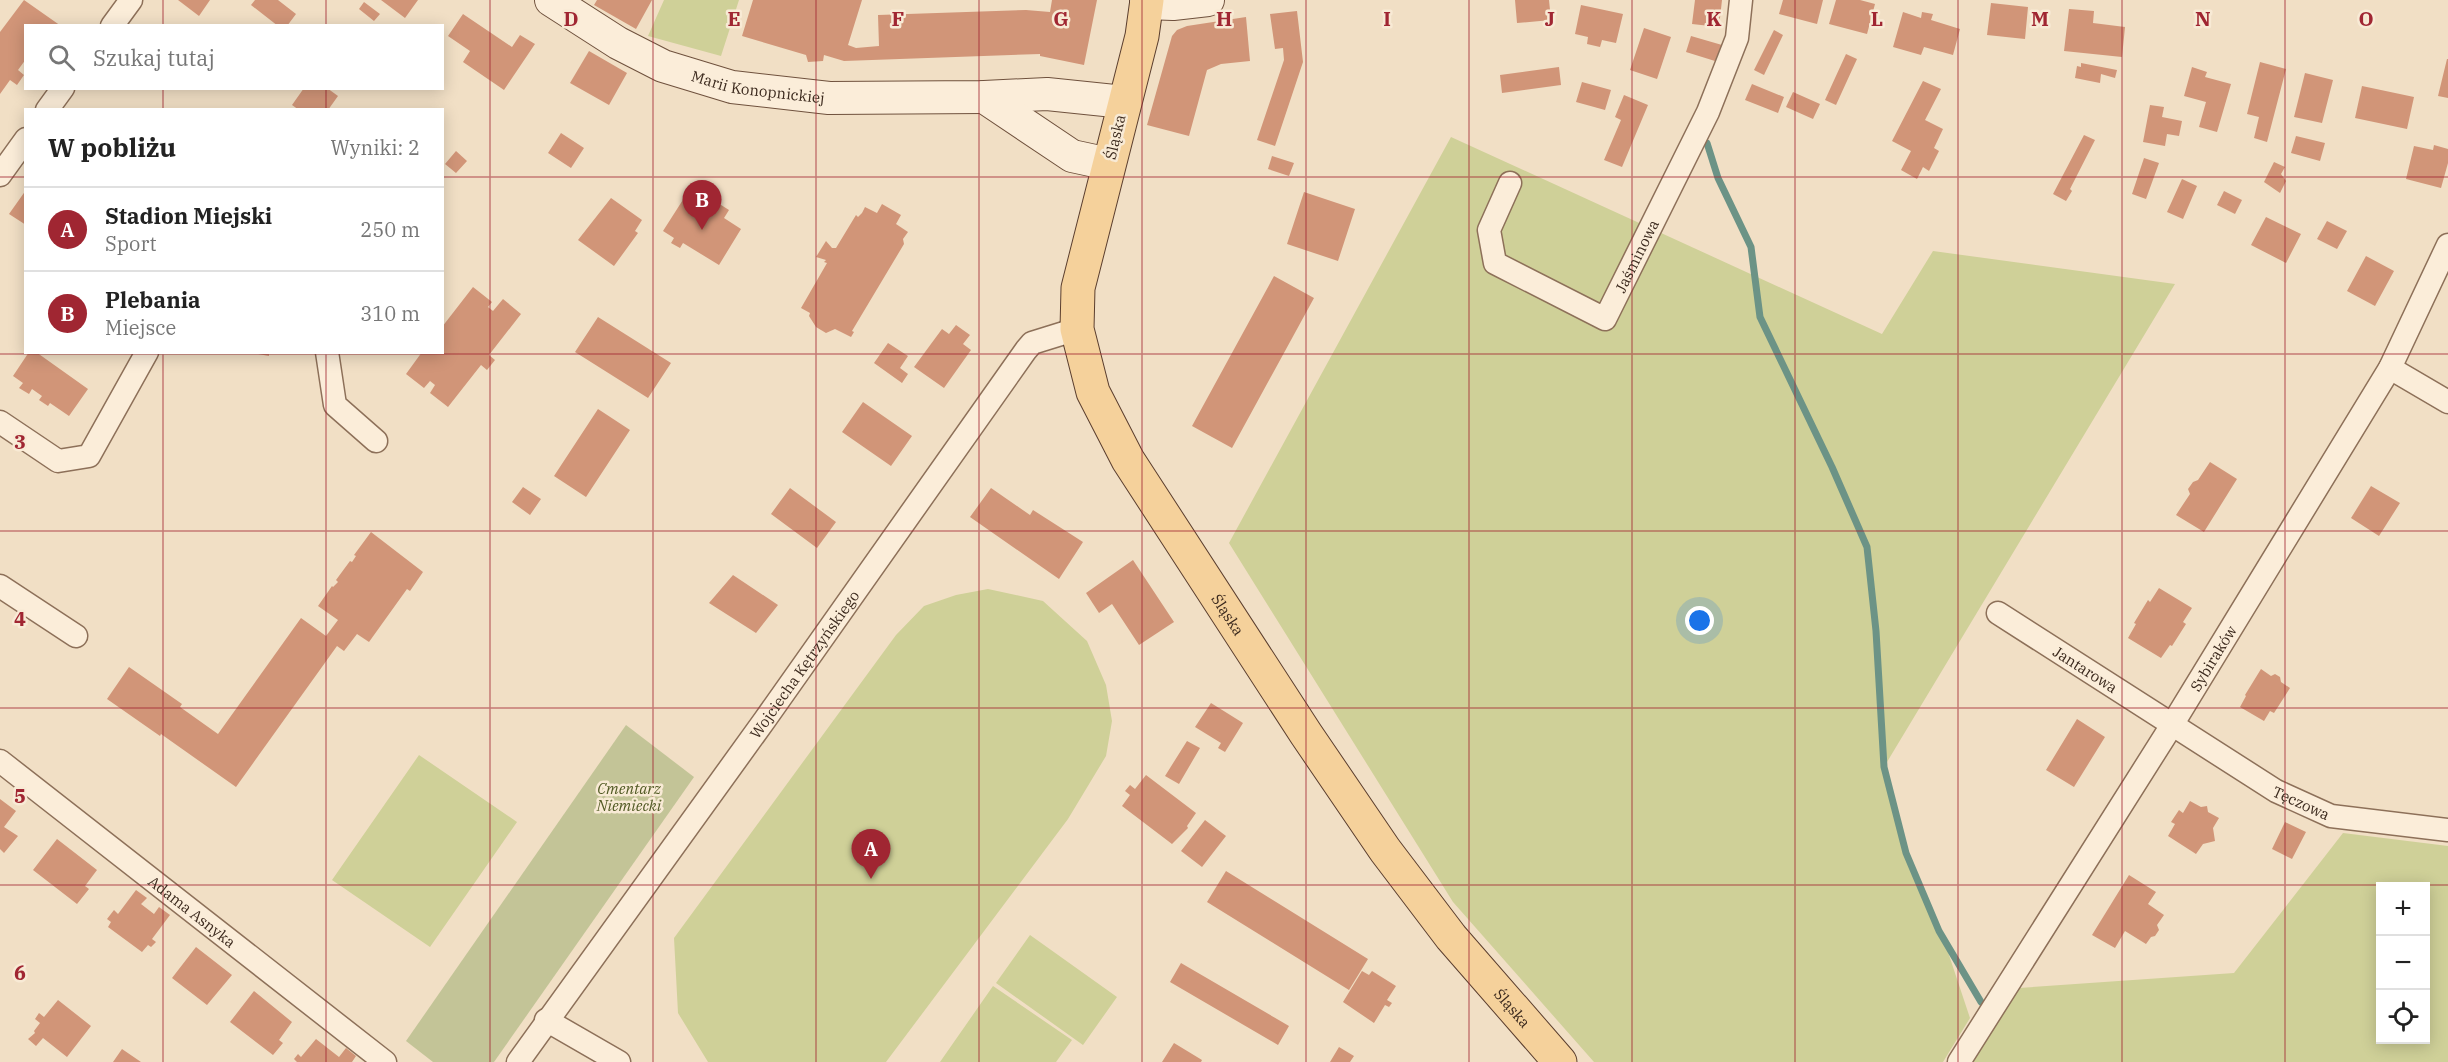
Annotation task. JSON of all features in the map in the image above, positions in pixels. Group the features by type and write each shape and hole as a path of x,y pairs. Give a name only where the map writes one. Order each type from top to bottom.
{"main road":[{"name":"Śląska","path":"1147,2 1142,36 1078,288 1077,329 1093,392 1128,460 1306,734 1385,850 1452,937 1560,1062"}],"street":[{"name":"Marii Konopnickiej","path":"551,0 618,43 663,66 732,87 829,98 984,97 1047,94 1124,102"},
{"path":"1147,2 1173,4 1209,0"},
{"name":"Jaśminowa","path":"1510,183 1489,230 1495,262 1605,319 1708,112 1737,38 1741,0"},
{"path":"984,97 1072,156 1109,164"},
{"path":"0,175 24,142"},
{"name":"Sybiraków","path":"1959,1062 2172,725 2390,368 2448,245"},
{"name":"Wojciecha Kętrzyńskiego","path":"518,1062 546,1020 764,721 1026,350 1032,343 1077,329"},
{"path":"0,422 58,460 89,456 146,354"},
{"path":"327,354 335,405 376,441"},
{"path":"2390,368 2448,402"},
{"path":"0,586 76,636"},
{"name":"Jantarowa","path":"1998,614 2172,725"},
{"name":"Tęczowa","path":"2172,725 2276,791 2331,816 2448,830"},
{"name":"Adama Asnyka","path":"0,761 386,1062"},
{"path":"546,1020 619,1062"}],"green space":[{"path":"664,0 739,0 721,56 648,36"},
{"path":"1451,137 1882,334 1933,251 2175,284 1884,767 1906,853 1947,949 1970,1018 1943,1062 1594,1062 1453,902 1229,543"},
{"path":"988,589 1043,601 1087,641 1106,685 1112,721 1106,756 1068,819 886,1062 708,1062 678,1013 674,938 896,635 924,606 956,595"},
{"name":"Cmentarz Niemiecki","path":"626,725 694,777 494,1062 433,1062 406,1041"},
{"path":"419,755 517,822 430,947 332,880"},
{"path":"2343,833 2448,846 2448,1062 1973,1062 2019,988 2234,973"},
{"path":"1030,935 1117,997 1083,1045 996,983"},
{"path":"993,986 1072,1040 1056,1062 940,1062"}],"building":[{"path":"24,0 58,24 24,24 24,62 18,70 24,75 17,85 10,80 0,94 0,32"},
{"path":"178,0 210,0 199,16"},
{"path":"255,0 278,0 296,14 288,24 275,24 251,5"},
{"path":"381,0 418,0 405,18"},
{"path":"597,0 652,0 636,29 594,5"},
{"path":"753,0 862,0 848,45 856,48 879,46 878,15 1026,10 1050,12 1052,0 1097,0 1084,65 1040,56 1040,54 844,61 824,55 823,61 808,62 806,55 742,36"},
{"path":"1515,0 1549,0 1551,20 1517,23"},
{"path":"1695,0 1722,0 1719,27 1692,24"},
{"path":"1783,0 1823,0 1817,24 1779,14"},
{"path":"1836,0 1860,0 1875,4 1867,34 1829,24"},
{"path":"364,2 380,14 374,21 359,9"},
{"path":"1991,3 2028,7 2025,39 1987,35"},
{"path":"1581,5 1623,14 1616,43 1602,40 1600,47 1587,44 1588,37 1575,34"},
{"path":"2069,9 2094,11 2093,23 2125,27 2122,57 2064,51"},
{"path":"1297,11 1303,62 1275,146 1257,140 1284,60 1283,48 1275,49 1270,14"},
{"path":"1903,12 1921,18 1922,12 1933,14 1931,20 1960,29 1953,55 1924,47 1921,55 1893,47"},
{"path":"463,14 512,47 520,35 535,44 504,90 463,62 470,51 448,36"},
{"path":"1246,17 1250,61 1221,64 1207,70 1189,136 1147,125 1172,36 1177,30 1187,26"},
{"path":"1644,28 1671,37 1657,79 1630,70"},
{"path":"1774,30 1783,35 1764,75 1754,70"},
{"path":"1691,36 1722,45 1715,61 1686,52"},
{"path":"589,51 627,73 609,105 570,83"},
{"path":"1846,54 1857,59 1836,105 1825,100"},
{"path":"2448,59 2448,98 2438,96"},
{"path":"2260,62 2286,69 2267,142 2254,138 2259,117 2247,114"},
{"path":"2081,63 2117,70 2115,78 2101,74 2100,83 2075,78 2077,66 2081,67"},
{"path":"1559,67 1561,85 1502,93 1500,75"},
{"path":"2192,67 2207,72 2205,77 2231,84 2217,132 2199,127 2206,102 2184,96"},
{"path":"2305,73 2333,80 2322,123 2294,117"},
{"path":"1923,81 1941,89 1925,120 1943,129 1934,148 1939,151 1929,171 1923,167 1917,179 1901,170 1911,151 1892,141"},
{"path":"1582,82 1611,90 1605,110 1576,102"},
{"path":"1752,84 1784,97 1778,113 1745,100"},
{"path":"2362,86 2414,97 2407,129 2355,118"},
{"path":"303,90 330,90 338,96 329,108 296,108 292,105"},
{"path":"1793,92 1820,104 1813,119 1786,107"},
{"path":"1624,95 1648,105 1622,167 1604,160 1621,120 1615,117"},
{"path":"2150,105 2164,107 2162,117 2182,121 2179,136 2167,134 2165,146 2143,142"},
{"path":"561,133 584,148 571,168 548,153"},
{"path":"2084,135 2095,140 2066,201 2053,194"},
{"path":"2296,136 2325,143 2320,161 2291,153"},
{"path":"2434,145 2448,149 2448,163 2441,188 2406,179 2414,146 2433,150"},
{"path":"456,151 467,161 456,173 445,164"},
{"path":"1272,156 1294,163 1289,176 1268,169"},
{"path":"2144,158 2159,163 2146,199 2132,194"},
{"path":"2274,162 2285,167 2281,174 2286,181 2280,193 2264,182"},
{"path":"2182,179 2197,186 2183,219 2167,212"},
{"path":"2224,191 2242,200 2235,214 2217,205"},
{"path":"1304,192 1355,209 1338,261 1287,244"},
{"path":"24,193 24,224 9,214"},
{"path":"686,195 705,207 710,198 729,210 724,218 741,229 719,265 683,243 680,248 671,243 674,238 663,231"},
{"path":"611,198 642,220 635,231 638,233 614,266 578,240"},
{"path":"882,204 901,215 896,224 908,232 903,239 904,244 852,331 854,332 851,337 835,329 826,333 816,327 809,316 810,313 801,308 827,263 824,262 826,260 816,257 826,241 832,248 836,248 856,215 858,217 865,207 877,213"},
{"path":"2266,217 2301,234 2286,263 2251,245"},
{"path":"2327,221 2347,231 2337,249 2317,239"},
{"path":"2366,256 2394,271 2375,306 2347,291"},
{"path":"1274,276 1314,298 1232,448 1192,426"},
{"path":"473,287 492,302 488,307 493,311 503,299 521,314 489,355 495,360 487,370 481,365 448,407 430,393 435,385 430,381 424,388 406,374 421,354 444,354 444,324"},
{"path":"598,317 671,363 648,398 575,352"},
{"path":"956,325 970,335 963,344 971,350 944,388 914,367 942,329 949,334"},
{"path":"888,343 908,356 900,368 908,374 902,383 874,363"},
{"path":"28,354 39,354 88,389 69,416 50,403 48,406 39,400 42,396 32,389 29,394 19,388 23,383 13,376"},
{"path":"863,402 912,436 891,466 842,432"},
{"path":"598,409 630,430 586,497 554,476"},
{"path":"2210,462 2237,479 2204,532 2176,515 2190,494 2188,489 2193,482 2198,480"},
{"path":"2371,486 2400,503 2379,536 2351,518"},
{"path":"523,487 541,499 530,515 512,502"},
{"path":"790,488 836,522 817,548 771,514"},
{"path":"991,488 1030,515 1033,510 1083,542 1059,579 970,517"},
{"path":"371,532 423,572 410,591 407,589 369,642 357,634 344,651 337,646 236,787 107,699 129,667 182,704 180,707 218,734 301,618 326,636 338,620 318,606 332,586 338,582 336,580 350,561 352,562 356,556 354,555"},
{"path":"1133,560 1174,622 1139,645 1112,604 1099,613 1086,593"},
{"path":"733,575 778,605 756,633 709,603"},
{"path":"2159,588 2192,608 2183,622 2186,624 2161,658 2128,638 2148,600 2150,602"},
{"path":"2261,669 2271,676 2275,674 2280,677 2281,682 2290,688 2274,713 2270,711 2264,721 2240,707"},
{"path":"1211,703 1243,723 1225,752 1218,748 1221,743 1195,727"},
{"path":"2077,719 2105,737 2074,787 2046,770"},
{"path":"1187,741 1200,748 1179,784 1165,776"},
{"path":"1146,775 1196,813 1187,826 1188,828 1172,844 1122,806 1130,795 1125,791 1130,785 1135,789"},
{"path":"0,799 16,811 4,827 18,836 4,853 0,849"},
{"path":"2190,801 2201,807 2207,806 2208,812 2219,818 2213,828 2215,841 2203,844 2196,854 2168,836 2175,824 2171,822 2179,810 2183,813"},
{"path":"1205,820 1226,836 1202,867 1181,851"},
{"path":"2285,822 2306,832 2292,859 2272,849"},
{"path":"57,839 97,870 85,886 89,889 77,904 33,870"},
{"path":"1226,871 1368,959 1349,990 1207,902"},
{"path":"2129,875 2156,892 2148,904 2164,915 2157,925 2159,930 2146,944 2125,931 2115,948 2092,935"},
{"path":"136,890 147,898 141,904 154,914 159,907 170,915 152,939 156,942 151,947 148,945 142,952 108,927 111,922 107,919 114,910 118,914"},
{"path":"196,947 232,975 207,1005 172,978"},
{"path":"1181,963 1289,1026 1278,1045 1170,982"},
{"path":"1362,971 1369,975 1372,971 1396,986 1387,1000 1392,1003 1389,1007 1385,1005 1374,1023 1343,1002"},
{"path":"254,991 292,1022 279,1040 283,1043 273,1055 230,1022"},
{"path":"58,1000 91,1026 67,1057 43,1038 36,1046 28,1039 35,1033 40,1023 35,1019 39,1013 44,1017"},
{"path":"316,1039 339,1057 346,1048 356,1056 352,1062 297,1062 294,1059 298,1054 301,1057"},
{"path":"1174,1043 1202,1060 1201,1062 1162,1062"},
{"path":"1339,1047 1354,1056 1350,1062 1330,1062"},
{"path":"122,1049 141,1062 113,1062"}],"waterway":[{"path":"1707,143 1718,178 1751,247 1760,317 1832,467 1867,547 1876,631 1884,767 1906,853 1939,931 1981,1002"}],"place":[{"name":"Plebania","path":"702,230"},
{"name":"Stadion Miejski","path":"871,879"}]}
